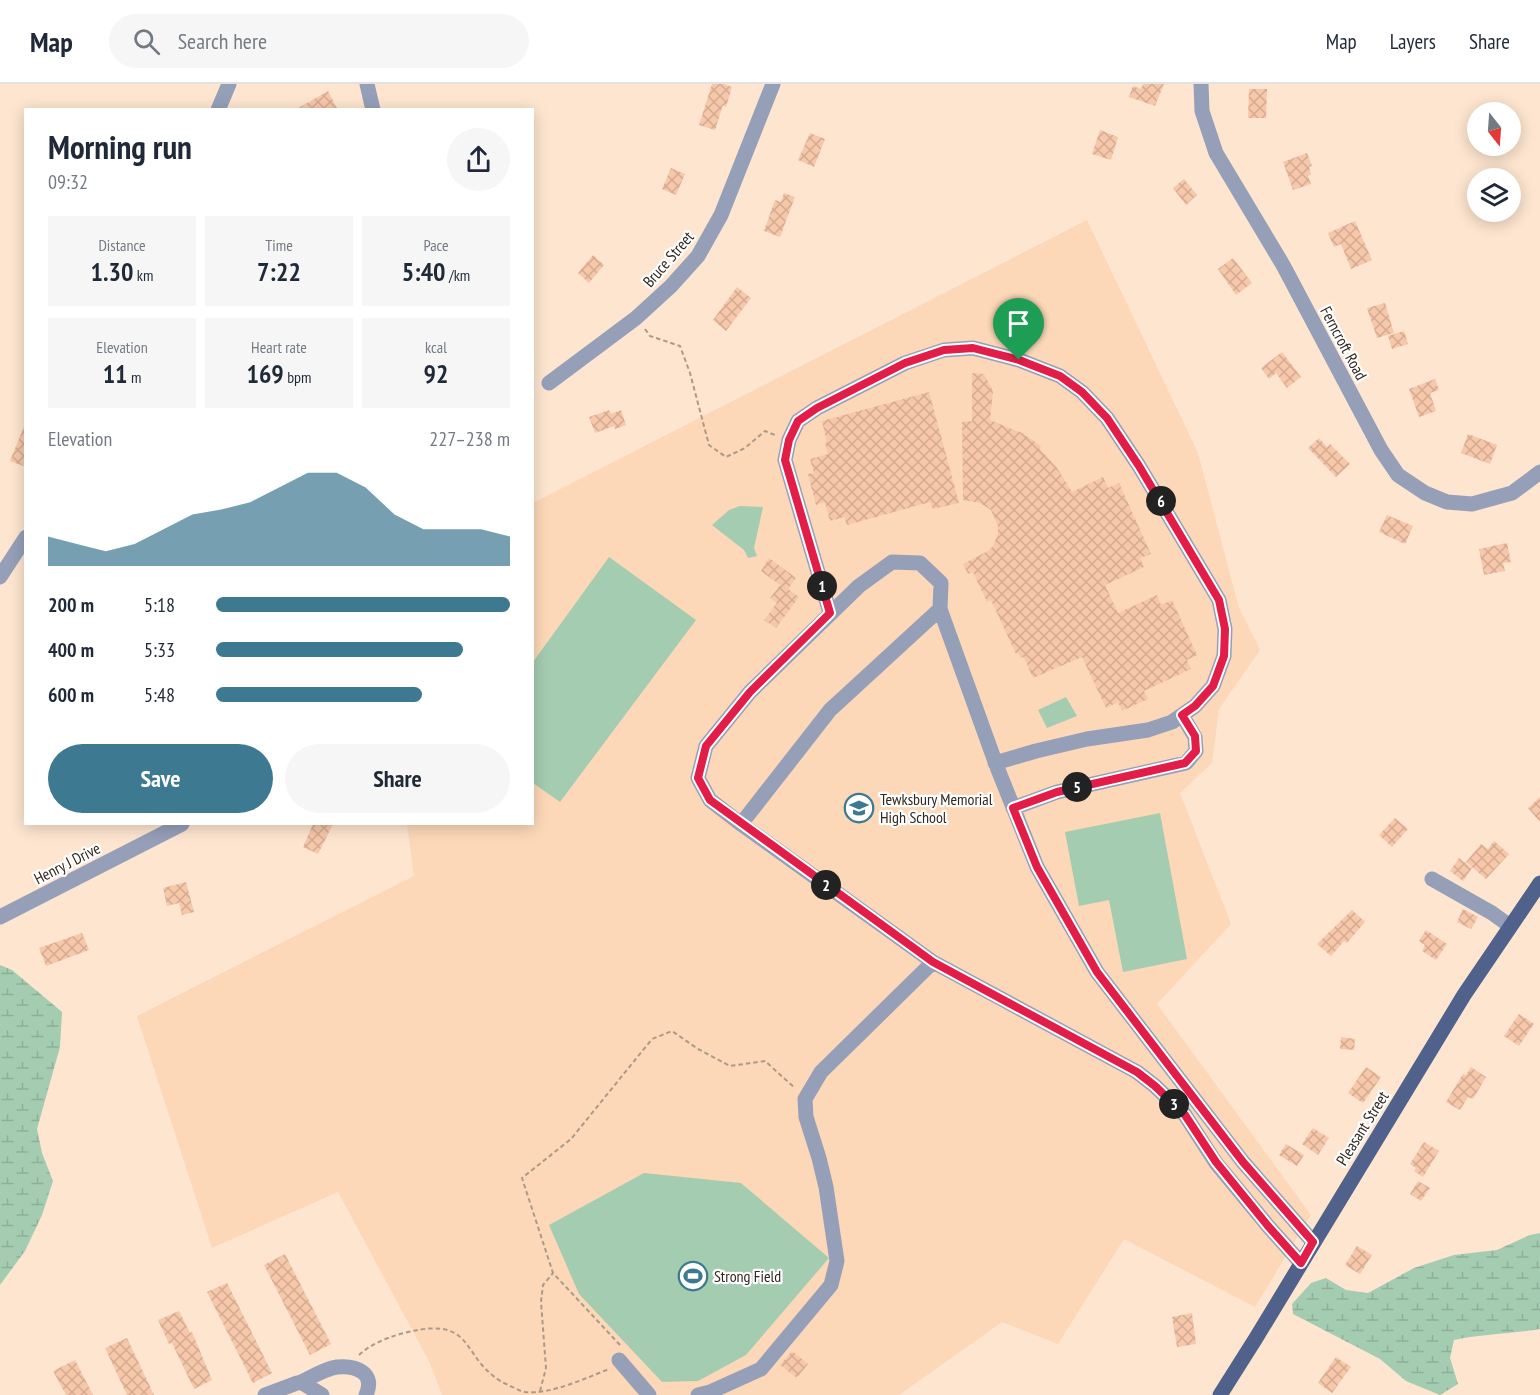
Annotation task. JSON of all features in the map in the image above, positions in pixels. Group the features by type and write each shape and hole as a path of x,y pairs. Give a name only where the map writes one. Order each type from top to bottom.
{"main road":[{"name":"Pleasant Street","path":"1220,1395 1464,995 1540,883"}],"street":[{"path":"219,108 230,84"},
{"path":"367,84 373,108"},
{"name":"Bruce Street","path":"549,383 636,318 686,271 705,245 721,215 773,84"},
{"name":"Ferncroft Road","path":"1201,84 1202,111 1216,153 1283,265 1381,450 1398,475 1425,493 1447,502 1472,504 1512,493 1540,472"},
{"path":"830,613 785,460 789,440 798,421 817,408 905,363 944,350 973,348 1019,360 1060,376 1082,392 1107,418 1139,466 1219,600 1225,629 1224,656 1213,686 1195,706 1172,722 1148,730 1087,739 1036,750 995,763"},
{"path":"0,577 24,540"},
{"path":"1301,1263 1222,1170 1185,1115 1155,1086 1137,1072 933,962 710,800 698,778 706,746 750,692 859,586 892,562 920,562 941,583 940,609 1013,808 1037,867 1097,972 1243,1162 1313,1242"},
{"path":"741,824 830,710 940,609"},
{"path":"1013,808 1057,792 1185,763 1196,751 1195,736 1182,715"},
{"name":"Henry J Drive","path":"0,917 180,825"},
{"path":"1432,879 1492,913 1510,926"},
{"path":"698,1395 710,1392 761,1369 831,1285 837,1261 826,1187 806,1117 805,1099 821,1072 933,962"},
{"path":"621,1362 649,1395"},
{"path":"322,1395 301,1382 327,1370 346,1368 358,1370 369,1378 370,1385 366,1395"},
{"path":"265,1395 297,1383"}],"path":[{"path":"636,318 650,336 680,346 690,373 709,445 726,457 745,447 765,431 789,440"},
{"path":"346,1368 364,1350 380,1341 430,1327 446,1329 463,1337 480,1365 501,1382 524,1392 540,1391 581,1380 621,1362 620,1343 554,1273 522,1178 571,1139 652,1039 672,1031 698,1049 730,1066 765,1061 805,1099"},
{"path":"540,1391 546,1368 541,1302 543,1285 554,1273"}],"shaded area":[{"name":"Tewksbury Memorial High School","path":"1087,220 1198,453 1239,608 1260,650 1219,709 1212,763 1180,793 1231,924 1157,1004 1311,1215 1255,1307 1124,1239 1058,1344 1002,1322 899,1395 442,1395 430,1363 338,1192 212,1248 137,1016 414,876 407,825 534,825 534,502"}],"green space":[{"path":"740,506 763,507 754,548 757,556 748,558 744,550 712,525 729,510"},
{"path":"609,557 696,620 560,802 534,784 534,661"},
{"path":"1066,697 1077,716 1047,728 1038,710"},
{"path":"1160,813 1187,959 1123,972 1109,900 1079,906 1065,832"},
{"path":"0,965 12,970 62,1012 60,1047 37,1129 42,1153 53,1181 42,1215 25,1251 0,1285"},
{"name":"Strong Field","path":"644,1173 741,1183 829,1258 746,1355 698,1381 662,1382 579,1294 549,1225"},
{"path":"1540,1233 1540,1329 1454,1340 1450,1358 1458,1384 1440,1395 1406,1381 1380,1359 1293,1314 1292,1304 1311,1283 1326,1278 1346,1290 1368,1293 1414,1268 1454,1255 1497,1250 1530,1235"}],"building":[{"path":"712,84 732,87 715,130 699,125"},
{"path":"1143,84 1164,84 1155,106 1129,97 1133,86 1141,89"},
{"path":"1249,89 1267,89 1266,118 1248,118"},
{"path":"328,91 337,108 298,108"},
{"path":"1100,130 1118,137 1111,160 1092,154"},
{"path":"810,133 825,139 814,167 798,160"},
{"path":"1307,153 1312,166 1309,167 1311,175 1308,176 1311,184 1293,190 1283,162"},
{"path":"671,168 685,174 676,195 662,189"},
{"path":"1184,179 1197,195 1186,205 1173,188"},
{"path":"784,193 795,197 780,237 764,231 775,200 781,202"},
{"path":"1355,221 1372,260 1351,269 1341,244 1334,247 1328,233"},
{"path":"593,255 604,265 589,283 578,273"},
{"path":"1233,258 1252,283 1236,295 1218,269"},
{"path":"737,287 751,298 726,331 713,320"},
{"path":"1385,303 1394,333 1377,338 1367,308"},
{"path":"1404,331 1408,344 1392,349 1388,336"},
{"path":"1282,352 1301,377 1287,388 1276,373 1269,379 1261,368"},
{"path":"972,373 984,374 993,391 990,420 1022,433 1041,446 1039,448 1057,468 1072,492 1103,477 1108,488 1119,483 1151,554 1140,558 1144,567 1105,585 1118,613 1157,595 1161,605 1172,600 1197,655 1187,660 1191,669 1144,691 1148,699 1122,711 1118,702 1106,708 1082,657 1033,678 1024,657 1021,658 1018,653 1016,654 991,600 987,602 973,572 968,574 963,564 988,551 998,534 998,526 991,510 980,503 963,500 962,422 972,421"},
{"path":"1435,379 1439,390 1430,393 1436,411 1419,417 1409,389"},
{"path":"929,392 959,503 933,509 930,502 847,525 844,517 830,521 825,502 816,505 808,474 814,473 810,459 828,454 822,421"},
{"path":"609,410 611,414 621,410 626,425 615,429 614,426 595,433 589,417"},
{"path":"24,426 24,466 10,461"},
{"path":"1468,434 1497,445 1490,464 1461,453"},
{"path":"1319,438 1327,447 1330,444 1350,464 1336,477 1308,448"},
{"path":"1387,515 1413,526 1405,544 1379,532"},
{"path":"1507,543 1511,562 1503,563 1505,571 1484,575 1479,549"},
{"path":"769,558 796,578 788,589 799,597 776,628 764,620 777,603 770,598 780,585 761,571"},
{"path":"1540,797 1540,822 1528,808"},
{"path":"1395,818 1408,829 1392,847 1379,835"},
{"path":"313,825 332,825 318,854 303,847"},
{"path":"1494,841 1509,854 1486,879 1466,862 1481,844 1488,849"},
{"path":"1459,858 1472,868 1463,881 1450,871"},
{"path":"186,882 194,912 182,915 179,903 167,906 163,888"},
{"path":"1463,909 1478,917 1471,929 1457,922"},
{"path":"1352,910 1365,922 1347,943 1344,941 1331,956 1317,944"},
{"path":"1426,930 1447,944 1436,960 1422,951 1425,945 1419,941"},
{"path":"82,933 89,950 46,966 39,948"},
{"path":"1519,1014 1534,1024 1519,1046 1504,1036"},
{"path":"1341,1037 1355,1039 1354,1050 1340,1049"},
{"path":"1366,1067 1381,1077 1363,1103 1348,1093"},
{"path":"1471,1067 1486,1077 1473,1099 1468,1097 1460,1110 1446,1102 1463,1074 1466,1075"},
{"path":"1313,1128 1329,1138 1318,1155 1302,1144"},
{"path":"1424,1142 1439,1151 1423,1177 1414,1171 1416,1168 1410,1164"},
{"path":"1286,1144 1304,1155 1297,1166 1279,1155"},
{"path":"1418,1181 1430,1188 1421,1201 1410,1194"},
{"path":"1357,1246 1372,1255 1360,1274 1345,1265"},
{"path":"285,1254 331,1344 310,1355 264,1265"},
{"path":"227,1283 272,1373 253,1383 207,1292"},
{"path":"179,1311 190,1333 192,1332 212,1380 194,1389 158,1320"},
{"path":"1192,1313 1196,1344 1177,1347 1172,1317"},
{"path":"127,1338 154,1395 127,1395 105,1348"},
{"path":"792,1351 808,1364 797,1378 780,1365"},
{"path":"1336,1357 1351,1367 1332,1393 1318,1383"},
{"path":"75,1360 93,1395 66,1395 53,1371"}],"place":[{"name":"Tewksbury Memorial High School","path":"859,808"},
{"name":"Strong Field","path":"693,1276"}],"route":[{"path":"973,348 1019,360 1060,376 1082,392 1107,418 1139,466 1219,600 1225,629 1224,656 1213,686 1195,706 1182,715 1195,736 1196,751 1185,763 1057,792 1013,808 1037,867 1097,972 1243,1162 1313,1242 1301,1263 1240,1193 1185,1115 1155,1086 1137,1072 933,962 710,800 698,778 706,746 750,692 830,613 785,460 789,440 798,421 817,408 905,363 944,350 973,348"}]}
